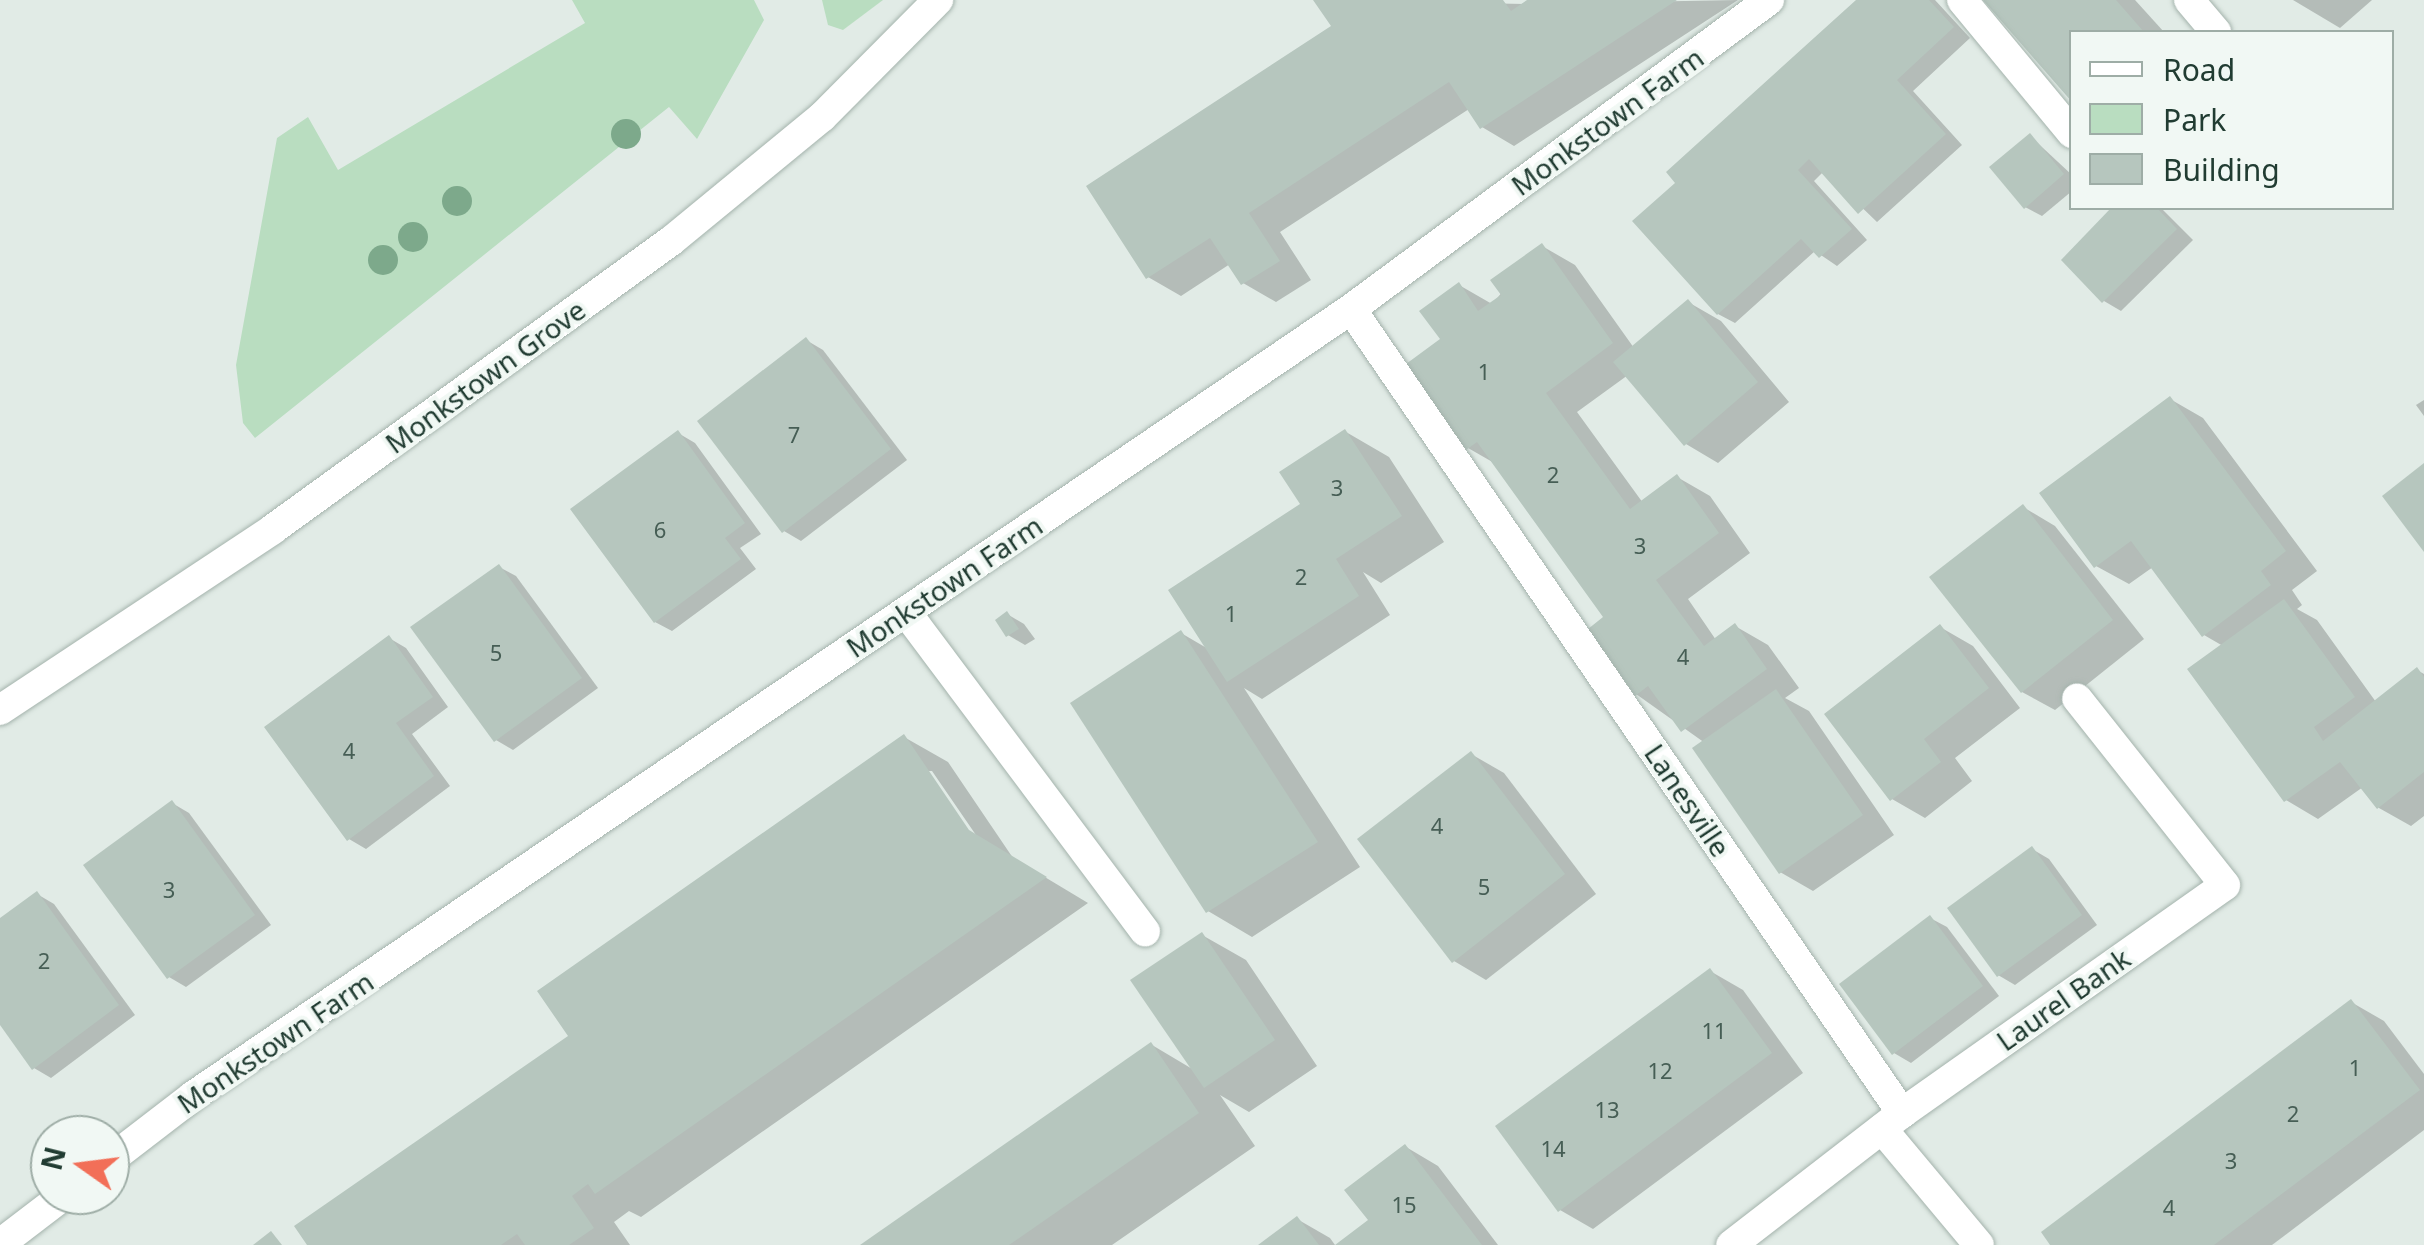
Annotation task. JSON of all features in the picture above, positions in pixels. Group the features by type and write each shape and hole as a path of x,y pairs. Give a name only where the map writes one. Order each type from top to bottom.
{"street":[{"name":"Monkstown Grove","path":"0,710 273,530 671,241 822,117 938,0"},
{"name":"Monkstown Farm","path":"130,1145 193,1096 1351,309 1769,0"},
{"path":"1962,0 2069,129"},
{"path":"2189,0 2214,30"},
{"name":"Lanesville","path":"1351,309 1892,1121 1979,1245"},
{"path":"906,612 1145,931"},
{"name":"Laurel Bank","path":"1892,1121 2225,884 2078,698"},
{"path":"1731,1245 1892,1121"},
{"path":"0,1244 38,1215"}],"green space":[{"path":"572,0 754,0 764,20 697,139 669,107 255,438 243,423 236,365 277,138 308,117 338,170 585,23"},
{"path":"822,0 883,0 843,30 828,25"}],"building":[{"path":"1313,0 1503,0 1511,11 1527,0 1677,0 1480,129 1449,82 1249,213 1280,261 1241,285 1210,238 1146,279 1086,186 1331,26"},
{"path":"1856,0 1929,0 1954,27 1897,80 1946,134 1858,214 1809,159 1798,170 1852,229 1819,258 1801,239 1717,315 1632,221 1675,183 1666,172"},
{"path":"1983,0 2116,0 2142,30 2069,30 2069,99"},
{"path":"2030,133 2064,174 2024,209 1989,167"},
{"path":"2109,210 2159,210 2177,229 2102,303 2061,260"},
{"path":"1542,243 1613,343 1546,393 1630,509 1677,474 1719,533 1656,580 1704,646 1735,623 1767,669 1681,732 1648,686 1635,696 1588,629 1603,617 1477,442 1466,450 1406,364 1440,339 1419,311 1459,282 1478,311 1501,295 1490,280"},
{"path":"1688,299 1758,382 1684,446 1613,362"},
{"path":"806,337 891,449 782,533 697,421"},
{"path":"2170,396 2286,551 2261,571 2271,585 2202,637 2131,541 2094,568 2039,493"},
{"path":"1345,429 1402,516 1336,559 1359,596 1227,682 1168,590 1300,504 1279,472"},
{"path":"678,430 745,523 725,538 741,559 654,623 570,509"},
{"path":"2424,463 2424,552 2382,496"},
{"path":"2023,504 2113,620 2021,693 1929,577"},
{"path":"499,564 582,678 494,742 410,627"},
{"path":"2284,599 2355,697 2314,727 2323,741 2417,667 2424,677 2424,772 2377,809 2340,762 2284,802 2187,669"},
{"path":"1007,611 1019,629 1006,637 995,620"},
{"path":"1940,624 1989,688 1924,739 1941,762 1890,801 1824,714"},
{"path":"1181,630 1318,842 1206,913 1070,703"},
{"path":"389,635 433,697 396,723 434,776 347,841 264,727"},
{"path":"1776,689 1863,815 1779,874 1692,748"},
{"path":"904,734 969,830 1047,877 595,1194 588,1184 572,1196 594,1228 569,1245 525,1245 517,1234 501,1245 307,1245 294,1226 568,1036 537,991"},
{"path":"1471,751 1565,874 1452,963 1357,839"},
{"path":"172,800 255,915 167,979 83,865"},
{"path":"2032,846 2082,915 1997,977 1947,908"},
{"path":"37,891 119,1005 32,1070 0,1025 0,918"},
{"path":"1930,915 1983,986 1892,1055 1839,984"},
{"path":"1202,932 1275,1040 1204,1088 1130,980"},
{"path":"1710,968 1772,1053 1558,1212 1495,1126"},
{"path":"2351,999 2420,1090 2214,1245 2050,1245 2041,1232"},
{"path":"1151,1042 1199,1113 1009,1245 860,1245"},
{"path":"1405,1144 1482,1245 1335,1245 1368,1220 1344,1190"},
{"path":"1297,1216 1319,1245 1258,1245"},
{"path":"271,1231 282,1245 253,1245"}]}
